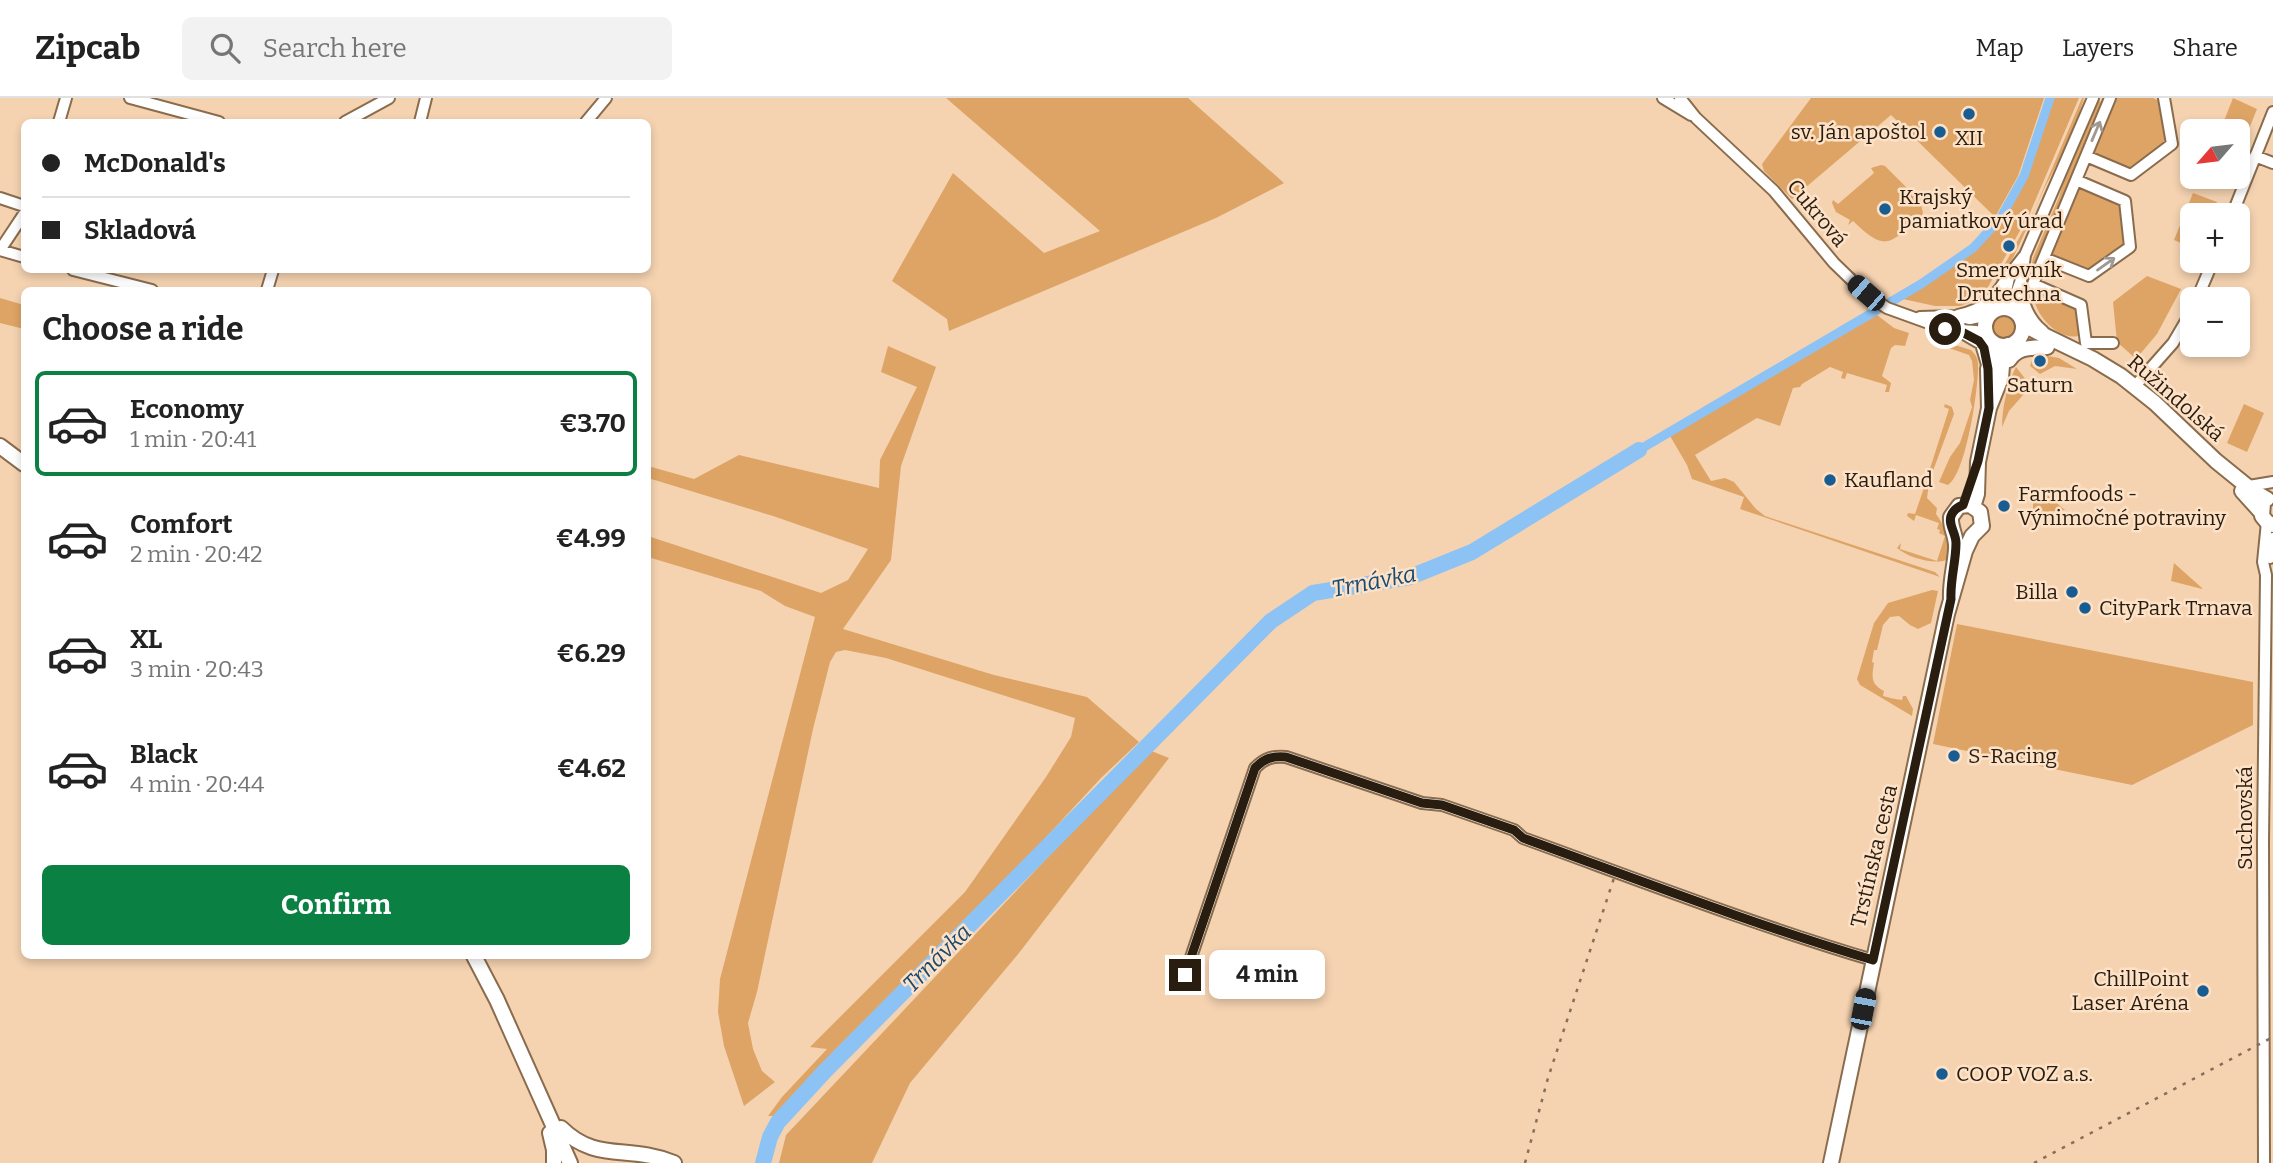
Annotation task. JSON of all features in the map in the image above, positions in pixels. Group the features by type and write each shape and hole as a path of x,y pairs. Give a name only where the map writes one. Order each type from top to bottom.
{"main road":[{"path":"2007,308 2020,319 2021,334 2012,343 1999,345 1989,338 1984,327 1993,312 2007,308"},
{"name":"Ružindolská","path":"2020,319 2048,341 2102,363 2135,386 2216,461 2249,486 2268,511"},
{"name":"Trstínska cesta","path":"1989,338 1993,352 1988,369 1989,408"},
{"path":"2001,377 2011,357 2018,351 2048,341"},
{"name":"Ružindolská","path":"2012,343 2048,341"},
{"name":"Trstínska cesta","path":"1968,506 1989,408 2001,377 2003,354 2012,343"},
{"path":"0,446 21,462"},
{"name":"Ružindolská","path":"2216,461 2228,478 2268,511"},
{"name":"Trstínska cesta","path":"1831,1163 1951,599 1972,536 1980,530 1982,521 1980,512 1968,506 1954,511 1951,517 1956,533 1951,599"},
{"path":"1956,533 1964,537 1972,536"},
{"path":"476,959 497,1000 570,1163"},
{"path":"544,1104 569,1140 584,1152 602,1157 657,1157 674,1163"},
{"path":"544,1104 554,1150 554,1163"},
{"path":"624,1163 639,1156"}],"street":[{"path":"60,119 66,98"},
{"path":"130,98 208,119"},
{"path":"350,119 389,98"},
{"path":"420,119 426,98"},
{"path":"588,119 606,98"},
{"name":"Cukrová","path":"1663,98 1696,118"},
{"name":"Cukrová","path":"1680,98 1696,118 1774,191 1834,262 1871,298 1896,312 1918,317 1945,329 1976,331 1989,338"},
{"path":"1955,316 1970,313 1997,295 2025,255 2093,98"},
{"path":"2110,98 2033,284 2081,305 2085,343 2113,343"},
{"path":"2086,156 2131,175 2172,144 2164,98"},
{"path":"2237,203 2273,112"},
{"path":"2255,156 2273,163"},
{"path":"2044,258 2089,276 2130,247 2125,201 2077,180"},
{"path":"0,198 21,205"},
{"path":"21,218 0,250 21,256"},
{"path":"2025,255 2022,293 2027,311 2048,341"},
{"path":"85,273 140,287"},
{"path":"1993,312 2004,299 2010,274"},
{"path":"2020,319 2014,299 2022,278"},
{"name":"Cukrová","path":"1918,317 1955,316 1970,319 1993,312"},
{"name":"Cukrová","path":"1960,331 1981,344 1988,369"},
{"path":"2135,386 2173,343 2180,331"},
{"path":"2249,486 2273,482"},
{"name":"Suchovská","path":"2266,575 2263,562 2268,511"},
{"name":"Suchovská","path":"2264,1163 2269,1060 2266,575 2272,542"},
{"path":"1185,975 1255,768 1263,759 1274,756 1286,757 1422,803 1442,805 1514,830 1523,838 1794,935 1873,960"}],"shaded area":[{"path":"946,98 1188,98 1284,183 1216,218 949,331 947,319 892,281 953,173 1044,253 1100,231"},
{"path":"1811,98 2044,98 2018,176 1995,217 1891,115 1792,199 1764,171 1762,164"},
{"path":"2052,98 2079,98 2030,213 1988,287 1960,306 1935,306 1903,299 1959,262 1991,232 2004,215 2030,166"},
{"path":"2082,98 2067,144 2017,249 1997,284 1996,280 2034,211"},
{"path":"2114,98 2153,98 2162,102 2167,142 2130,172 2090,154"},
{"path":"2233,98 2257,109 2250,126 2250,119 2225,119"},
{"path":"2099,101 2105,104 2029,293 2026,293 2033,258"},
{"path":"1881,165 1920,201 1923,213 1902,234 1887,241 1873,238 1853,221 1848,225 1850,220 1836,212 1832,203 1833,200 1838,204 1874,173 1871,168"},
{"path":"2078,185 2122,204 2127,246 2089,272 2049,255"},
{"path":"2193,193 2217,202 2217,203 2189,203"},
{"path":"2180,225 2180,243 2174,240"},
{"path":"2147,276 2180,289 2157,334 2136,359 2117,342 2113,302"},
{"path":"2034,288 2078,308 2081,331 2078,336 2061,334 2046,322 2036,305"},
{"path":"0,298 21,304 21,328 0,323"},
{"path":"2004,314 2013,318 2017,327 2013,336 2004,340 1995,336 1991,327 1995,318"},
{"path":"1877,315 1894,328 1909,333 1905,346 1895,345 1891,348 1882,376 1891,383 1889,392 1885,392 1887,385 1847,373 1845,379 1841,378 1843,372 1830,367 1800,387 1793,388 1780,426 1757,418 1695,455 1711,481 1725,478 1734,482 1765,516 1935,572 1940,577 1740,509 1744,497 1692,479 1670,436"},
{"path":"1929,337 1971,350 1978,362 1974,409 1966,448 1954,478 1948,485 1939,482 1950,457 1960,443 1972,407 1972,361 1969,355 1943,346"},
{"path":"888,346 936,367 901,466 891,560 843,629 994,675 1087,697 1139,742 836,1049 776,1116 768,1116 827,1049 810,1047 965,892 1046,777 1071,737 1075,718 886,658 845,650 836,652 830,662 813,729 748,1023 753,1049 762,1071 775,1082 744,1106 724,1046 718,1012 720,979 815,617 785,606 761,591 651,558 651,537 821,593 848,580 868,549 773,516 651,479 651,467 694,479 739,455 879,488 880,460 917,387 881,372"},
{"path":"2042,355 2059,358 2077,369 2055,366 2040,374 2030,366 2033,357"},
{"path":"2016,367 2031,386 2009,411 2002,427 2006,397"},
{"path":"1945,404 1952,407 1954,414 1930,479 1927,478 1949,409 1944,407"},
{"path":"2244,404 2264,413 2247,452 2227,443"},
{"path":"1926,482 1929,483 1927,498 1937,508 1936,514 1946,536 1946,560 1934,562 1920,559 1897,548 1901,543 1900,549 1937,561 1945,536 1937,529 1939,523 1916,515 1914,521 1907,516 1908,513 1915,514"},
{"path":"2039,488 2065,510 2033,513 2033,492 2038,493"},
{"path":"2174,563 2202,588 2202,589 2171,581"},
{"path":"1932,590 1938,591 1931,623 1918,629 1899,616 1890,617 1883,625 1872,662 1873,679 1884,691 1883,696 1902,700 1903,696 1906,696 1913,709 1912,716 1860,685 1857,679 1874,623 1888,603"},
{"path":"1957,624 2253,682 2253,725 2132,785 1933,744"},
{"path":"1149,750 1169,758 1019,953 910,1083 872,1163 779,1163 786,1135"}],"waterway":[{"name":"Trnávka","path":"1639,450 1921,284 1973,248 2000,219 2024,176 2050,98"},
{"name":"Trnávka","path":"763,1163 770,1137 778,1122 825,1071 1271,621 1313,593 1410,577 1472,552 1639,450"}],"railway":[{"path":"1525,1163 1548,1078 1618,866"},
{"path":"2034,1163 2273,1037"}],"place":[{"name":"XII","path":"1969,114"},
{"name":"sv. Ján apoštol","path":"1940,132"},
{"name":"Krajský pamiatkový úrad","path":"1885,209"},
{"name":"Smerovník Drutechna","path":"2009,246"},
{"name":"Saturn","path":"2040,361"},
{"name":"Kaufland","path":"1830,480"},
{"name":"Farmfoods - Výnimočné potraviny","path":"2004,506"},
{"name":"Billa","path":"2072,592"},
{"name":"CityPark Trnava","path":"2085,608"},
{"name":"S-Racing","path":"1954,756"},
{"name":"ChillPoint Laser Aréna","path":"2203,991"},
{"name":"COOP VOZ a.s.","path":"1942,1074"}],"route":[{"path":"1185,975 1255,768 1263,759 1274,756 1286,757 1422,803 1442,805 1514,830 1523,838 1794,935 1873,960 1951,599 1956,533 1950,521 1954,511 1963,505 1978,461 1989,408 1988,369 1984,348 1975,338 1960,331 1945,329"}]}
